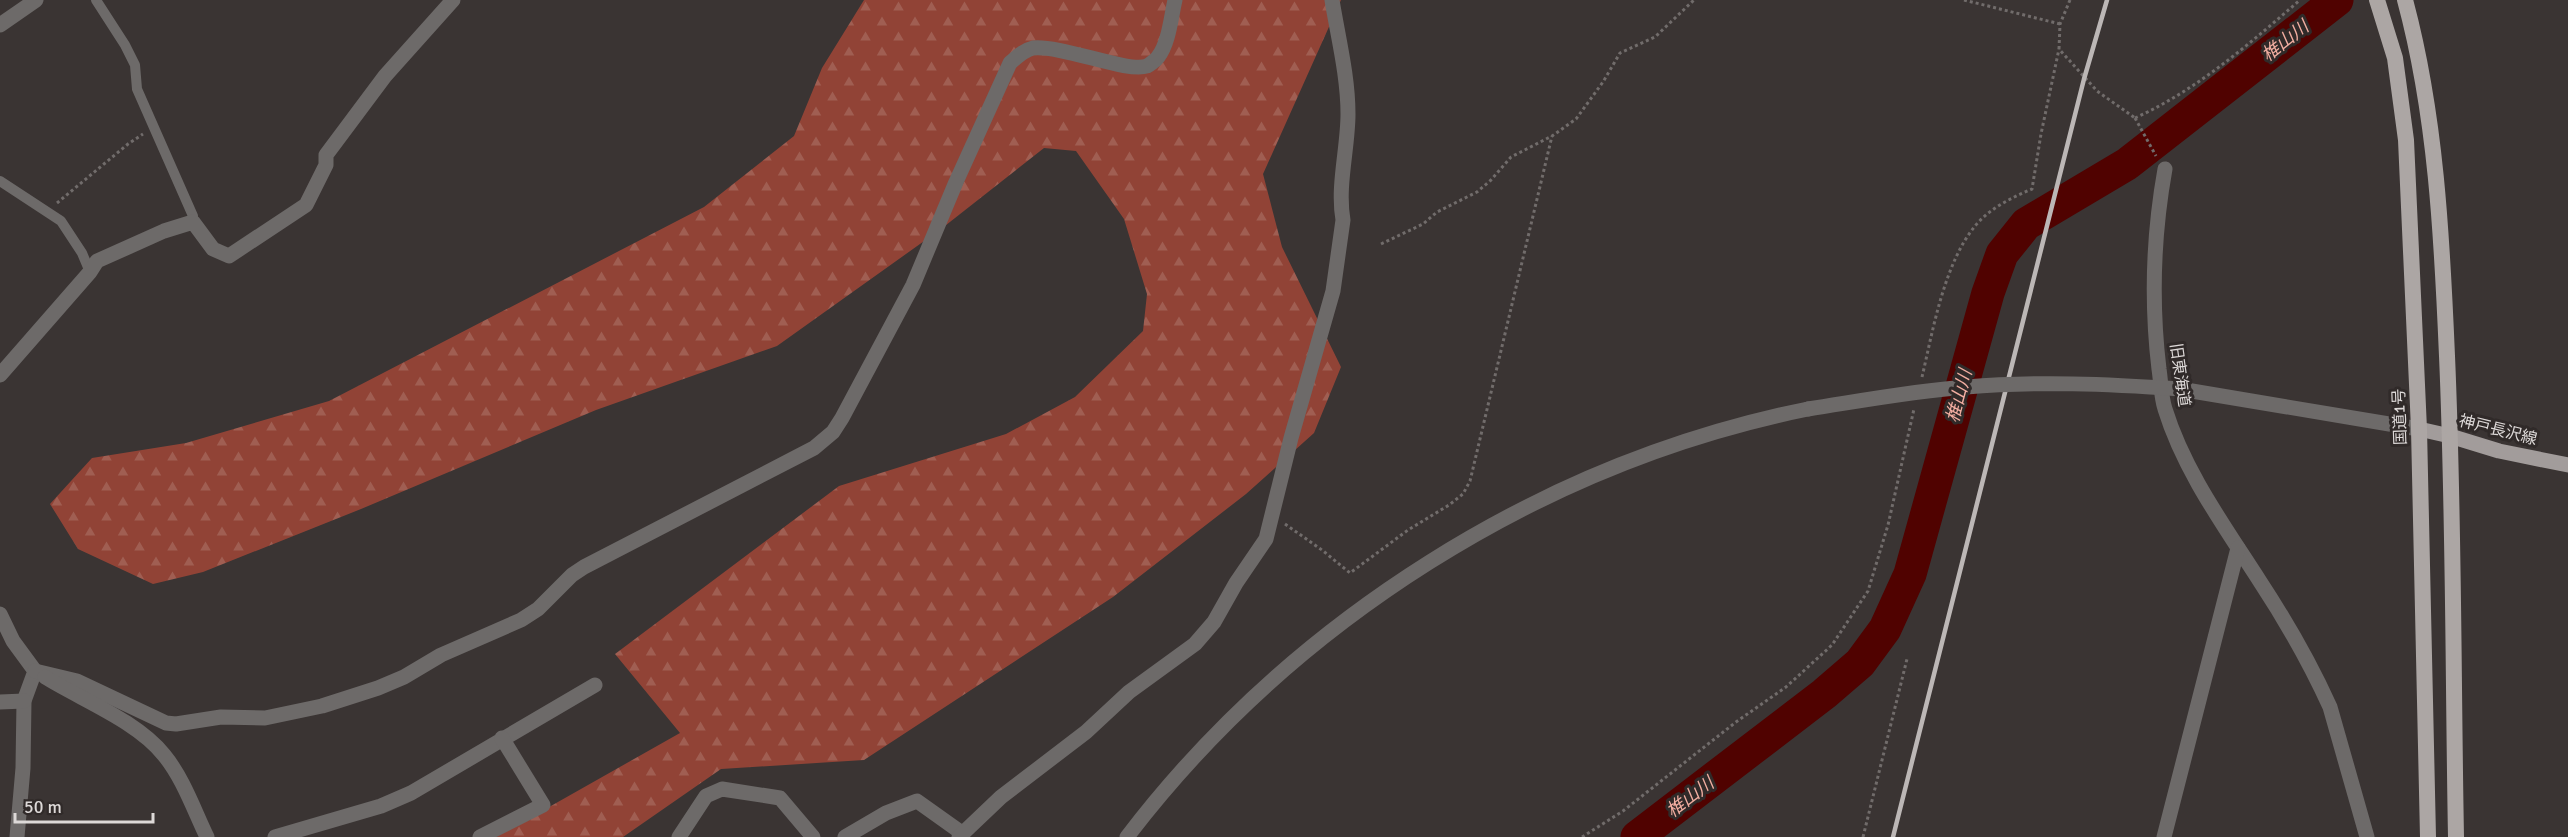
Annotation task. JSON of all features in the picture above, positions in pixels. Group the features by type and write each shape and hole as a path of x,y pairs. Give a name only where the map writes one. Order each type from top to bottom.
{"highway":[{"name":"国道1号","path":"2377,0 2395,58 2406,140 2419,429 2428,837"},
{"path":"2405,0 2415,36 2431,133 2444,268 2450,436 2456,837"}],"main road":[{"name":"神戸長沢線","path":"2419,429 2499,451 2568,465"}],"street":[{"path":"0,25 36,0"},
{"path":"0,375 97,261 164,231 193,222 213,249 229,256 306,205 326,165 326,154 385,76 453,0"},
{"path":"35,671 77,681 166,723 176,724 221,717 265,718 352,698 404,677 441,656 521,620 538,609 572,575 584,567 814,448 833,432 842,418 913,285 956,182 1010,63 1032,48 1060,51 1134,67 1147,66 1158,57 1164,44 1175,0"},
{"path":"845,837 886,813 917,801 960,835 1001,797 1086,732 1129,692 1195,644 1205,634 1266,539 1270,517 1333,291 1342,220 1348,95 1332,0"},
{"name":"旧東海道","path":"2164,169 2155,234 2154,283 2157,348 2164,408 2193,472 2238,548 2296,638 2330,707 2367,837"},
{"path":"1127,837 1197,754 1282,673 1348,619 1442,554 1529,507 1670,447 1744,424 1808,409 1914,392 2010,384 2097,383 2180,389 2419,429"},
{"path":"2164,837 2238,548"},
{"path":"0,614 14,641 35,671 143,735 163,753 172,765 207,837"},
{"path":"17,837 23,768 24,701 35,671"},
{"path":"275,837 381,806 411,793 595,685"},
{"path":"0,702 24,701"},
{"path":"480,837 543,805 502,738"},
{"path":"679,837 706,796 722,789 780,798 813,837"}],"lane":[{"path":"96,0 135,65 137,90 193,216 193,222"},
{"path":"0,181 61,221 72,235 90,272"}],"path":[{"path":"1381,244 1423,224 1437,212 1477,192 1510,157 1552,136 1576,119 1603,82 1620,53 1655,38 1694,0"},
{"path":"1964,0 2060,24"},
{"path":"1919,388 1951,270 1963,244 1976,226 1992,211 2010,198 2032,189 2059,49 2060,24 2070,0"},
{"path":"2135,118 2162,106 2202,79 2300,0"},
{"path":"2059,49 2097,91 2135,118 2164,169"},
{"path":"46,211 67,197 129,144 154,128"},
{"path":"1270,517 1322,550 1350,573 1408,530 1463,494 1470,481 1552,136"},
{"path":"1582,837 1623,811 1682,763 1786,687 1832,645 1868,591 1888,525 1916,398"},
{"path":"1863,837 1907,659"}],"green space":[{"path":"864,0 1341,0 1263,174 1282,247 1341,367 1314,433 1246,494 1113,597 864,760 721,769 623,837 496,837 680,733 615,654 839,486 1006,434 1075,397 1143,331 1147,294 1124,219 1076,151 1044,148 941,229 777,346 596,410 361,509 203,572 153,584 78,549 50,504 92,458 186,443 329,401 704,207 794,136 822,68"}],"waterway":[{"name":"椎山川","path":"1637,837 1824,694 1860,663 1885,629 1910,574 1988,293 2002,254 2026,224 2127,164 2337,0"}],"railway":[{"path":"1893,837 2084,79 2107,0"}]}
